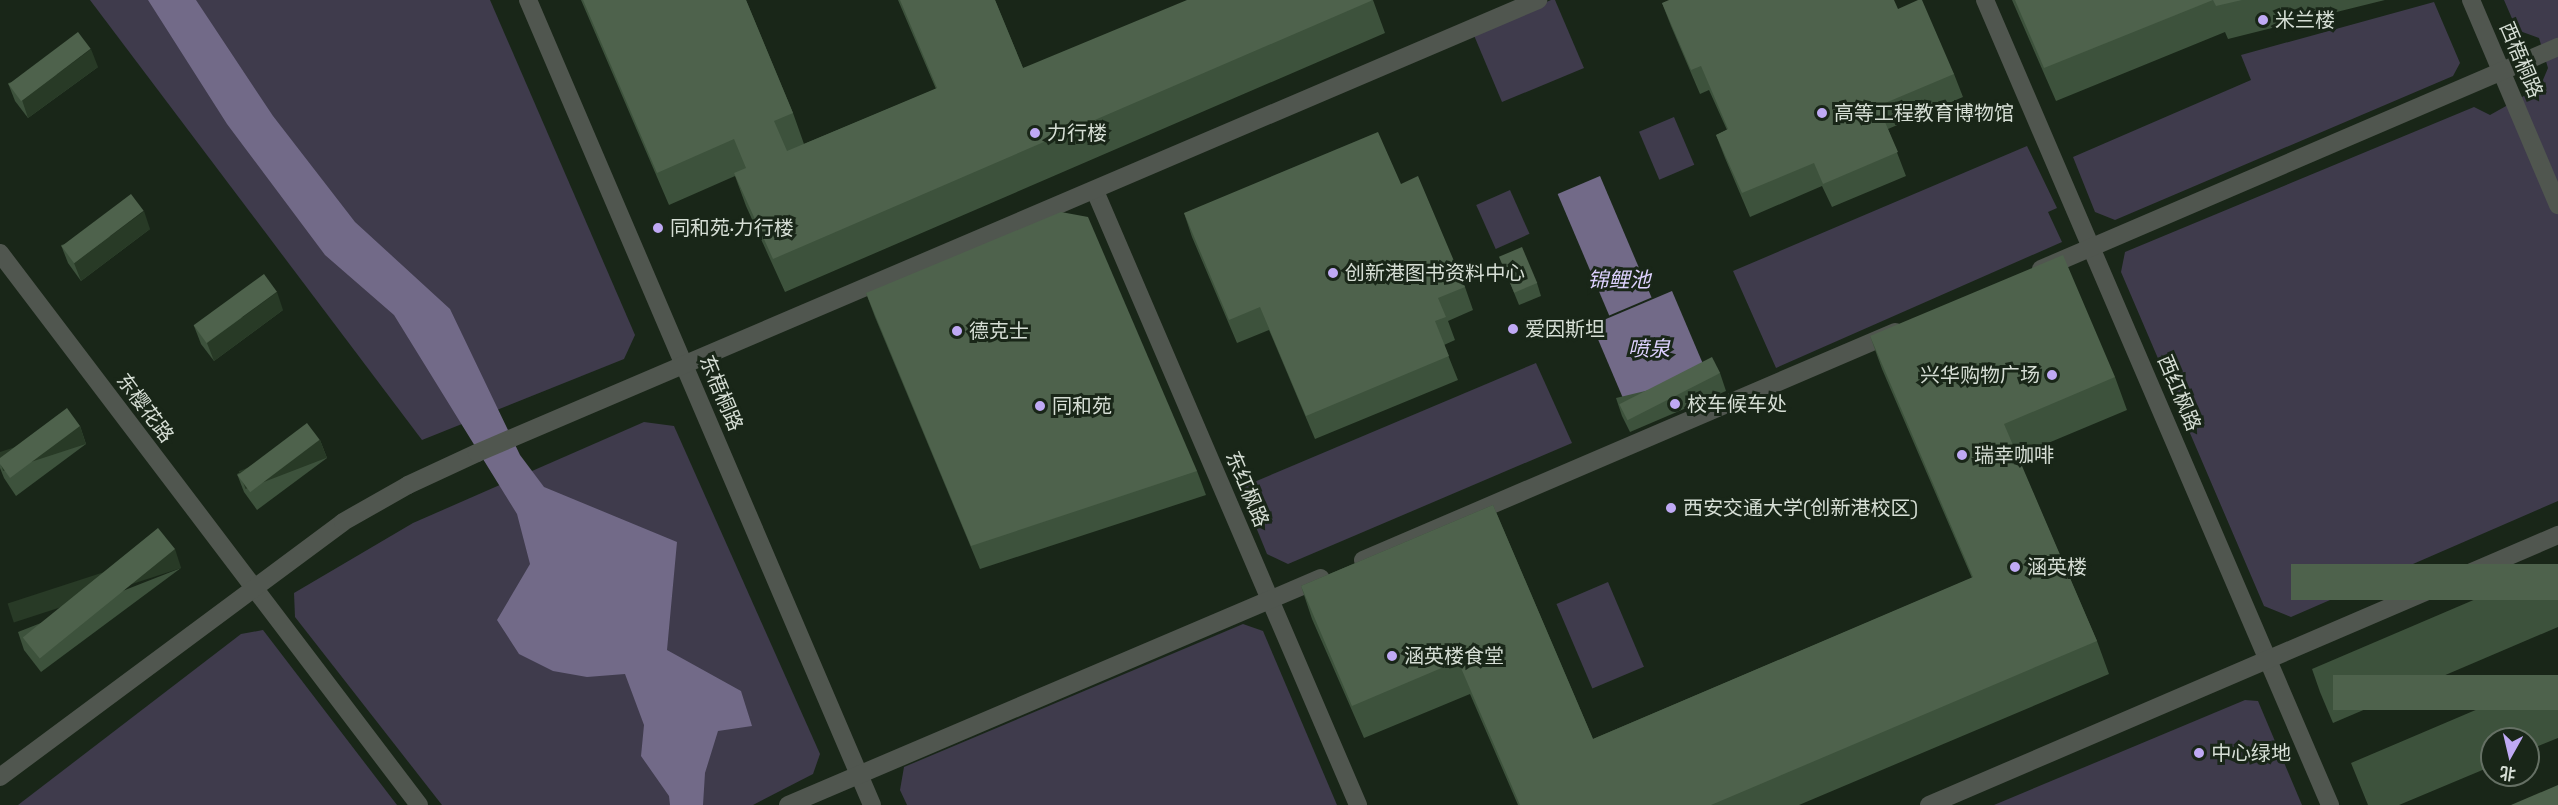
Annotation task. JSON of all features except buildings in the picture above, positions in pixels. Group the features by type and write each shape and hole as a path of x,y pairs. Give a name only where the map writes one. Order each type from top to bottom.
{"street":[{"name":"东梧桐路","path":"528,0 872,805"},
{"path":"0,777 343,522 408,485 477,453 1538,0"},
{"name":"西红枫路","path":"1985,0 2331,805"},
{"name":"西梧桐路","path":"2471,0 2558,205"},
{"path":"2020,278 2558,47"},
{"name":"东红枫路","path":"1095,191 1358,805"},
{"name":"东樱花路","path":"0,253 419,805"},
{"path":"788,805 1912,324"},
{"path":"1929,805 2558,535"}],"shaded area":[{"path":"90,0 490,0 635,335 624,359 422,440"},
{"path":"1555,0 1584,68 1502,102 1473,33"},
{"path":"2504,0 2558,0 2558,501 2291,617 2264,606 2121,272 2125,252 2474,107 2490,115 2540,87 2548,68 2539,38 2517,30"},
{"path":"2434,2 2460,63 2453,76 2115,220 2095,212 2073,157 2251,80 2241,55"},
{"path":"1674,117 1694,165 1659,180 1639,132"},
{"path":"2027,146 2057,208 2048,212 2062,242 1776,368 1733,271"},
{"path":"1510,190 1530,234 1496,249 1476,205"},
{"path":"1536,363 1572,443 1288,564 1267,554 1240,488"},
{"path":"644,422 674,426 820,754 813,774 753,805 442,805 295,617 294,593 413,523"},
{"path":"1608,582 1644,667 1592,689 1556,604"},
{"path":"1243,624 1263,631 1337,805 907,805 900,790 904,767"},
{"path":"263,630 397,805 18,805 241,634"},
{"name":"中心绿地","path":"2245,700 2258,701 2302,805 1994,805"}],"water":[{"path":"148,0 196,0 273,116 355,222 450,309 520,455 544,487 677,542 667,650 741,691 752,726 718,731 705,773 703,805 670,805 669,796 641,756 644,725 625,674 587,677 553,671 519,654 497,620 530,564 517,514 394,315 325,255 227,124"},
{"name":"锦鲤池","path":"1600,176 1652,298 1609,315 1558,194"},
{"name":"喷泉","path":"1672,291 1707,374 1627,408 1592,325"}],"place":[{"name":"米兰楼","path":"2263,20"},
{"name":"高等工程教育博物馆","path":"1822,113"},
{"name":"力行楼","path":"1035,133"},
{"name":"同和苑·力行楼","path":"658,228"},
{"name":"创新港图书资料中心","path":"1333,273"},
{"name":"爱因斯坦","path":"1513,329"},
{"name":"德克士","path":"957,331"},
{"name":"兴华购物广场","path":"2052,375"},
{"name":"校车候车处","path":"1675,404"},
{"name":"同和苑","path":"1040,406"},
{"name":"瑞幸咖啡","path":"1962,455"},
{"name":"西安交通大学(创新港校区)","path":"1671,508"},
{"name":"涵英楼","path":"2015,567"},
{"name":"涵英楼食堂","path":"1392,656"},
{"name":"中心绿地","path":"2199,753"}]}
